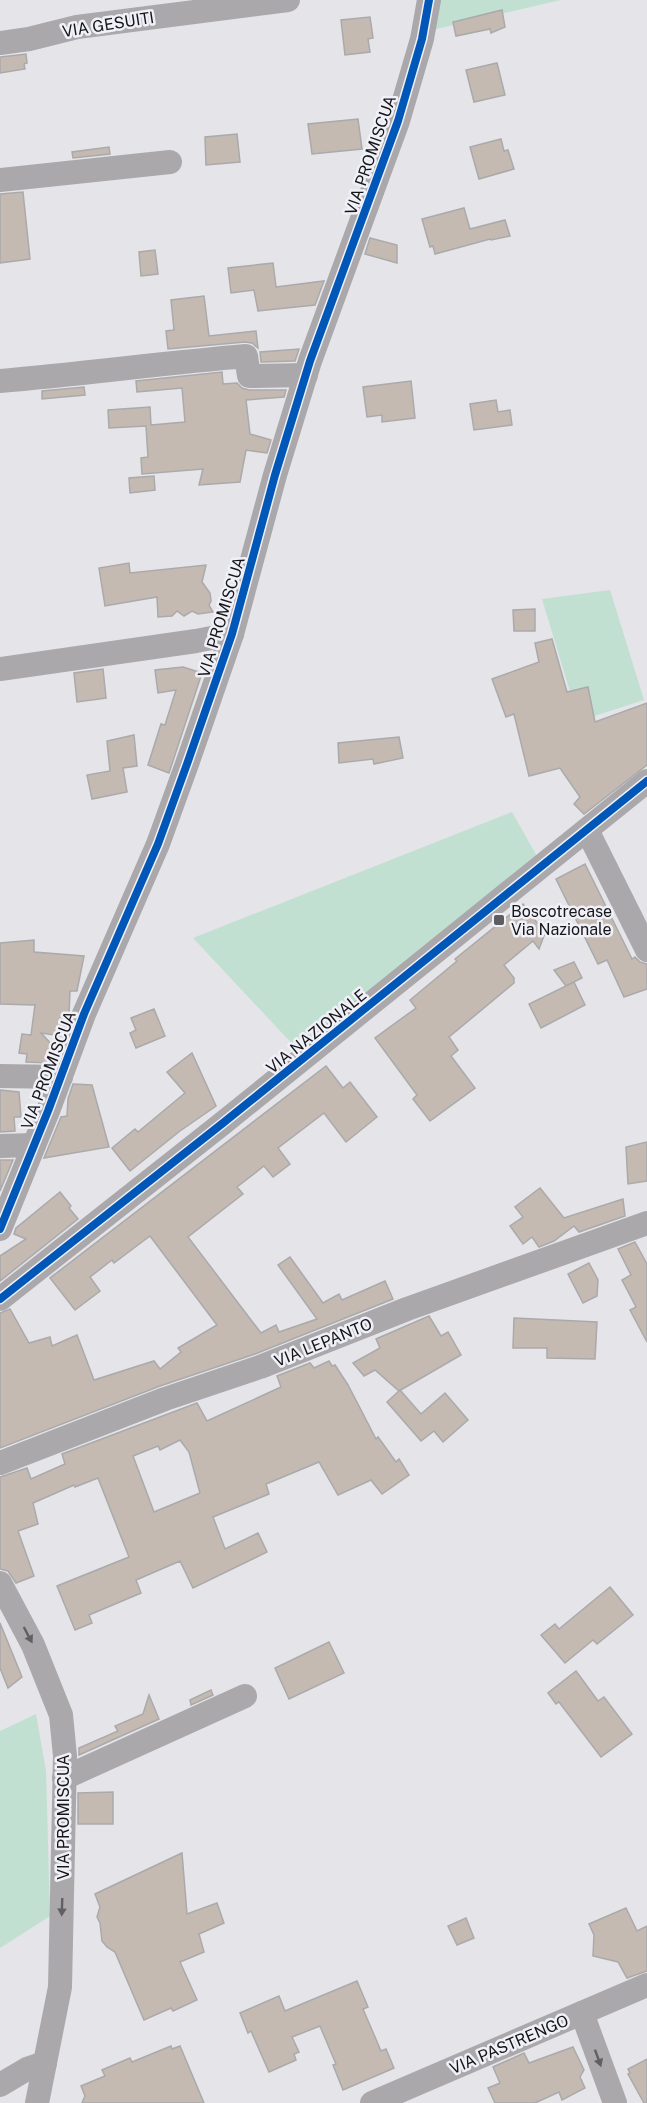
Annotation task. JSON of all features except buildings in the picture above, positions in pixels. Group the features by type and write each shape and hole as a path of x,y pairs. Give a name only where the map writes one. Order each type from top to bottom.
{"street":[{"name":"VIA GESUITI","path":"0,43 29,39 77,27 288,0"},
{"name":"VIA PROMISCUA","path":"0,1229 84,1014 158,844 232,634 275,475 306,375 398,121 422,39 429,0"},
{"path":"0,180 170,162"},
{"path":"0,381 246,356 249,376 306,375"},
{"path":"0,669 232,634"},
{"name":"VIA NAZIONALE","path":"0,1299 647,781"},
{"path":"586,830 647,950"},
{"name":"VIA PROMISCUA","path":"0,1076 61,1077"},
{"name":"VIA PROMISCUA","path":"0,1146 34,1145"},
{"name":"VIA LEPANTO","path":"0,1463 165,1399 260,1368 407,1309 647,1223"},
{"name":"VIA PROMISCUA","path":"0,1583 33,1645 61,1715 64,1778 60,1987 38,2103"},
{"path":"64,1778 245,1696"},
{"name":"VIA PASTRENGO","path":"372,2103 647,1985"},
{"path":"582,2013 615,2103"},
{"path":"0,2085 27,2069 45,2063"}],"green space":[{"path":"438,0 561,0 432,30"},
{"path":"610,590 644,700 579,721 542,599"},
{"path":"512,812 538,858 298,1050 193,938"},
{"path":"36,1714 46,1771 50,1916 0,1948 0,1731"}],"cycle path":[{"path":"0,1229 84,1014 158,844 187,764 232,634 275,475 310,361 398,121 422,39 429,0"},
{"path":"0,1299 223,1123 647,781"}],"place":[{"name":"Boscotrecase Via Nazionale","path":"499,920"}]}
